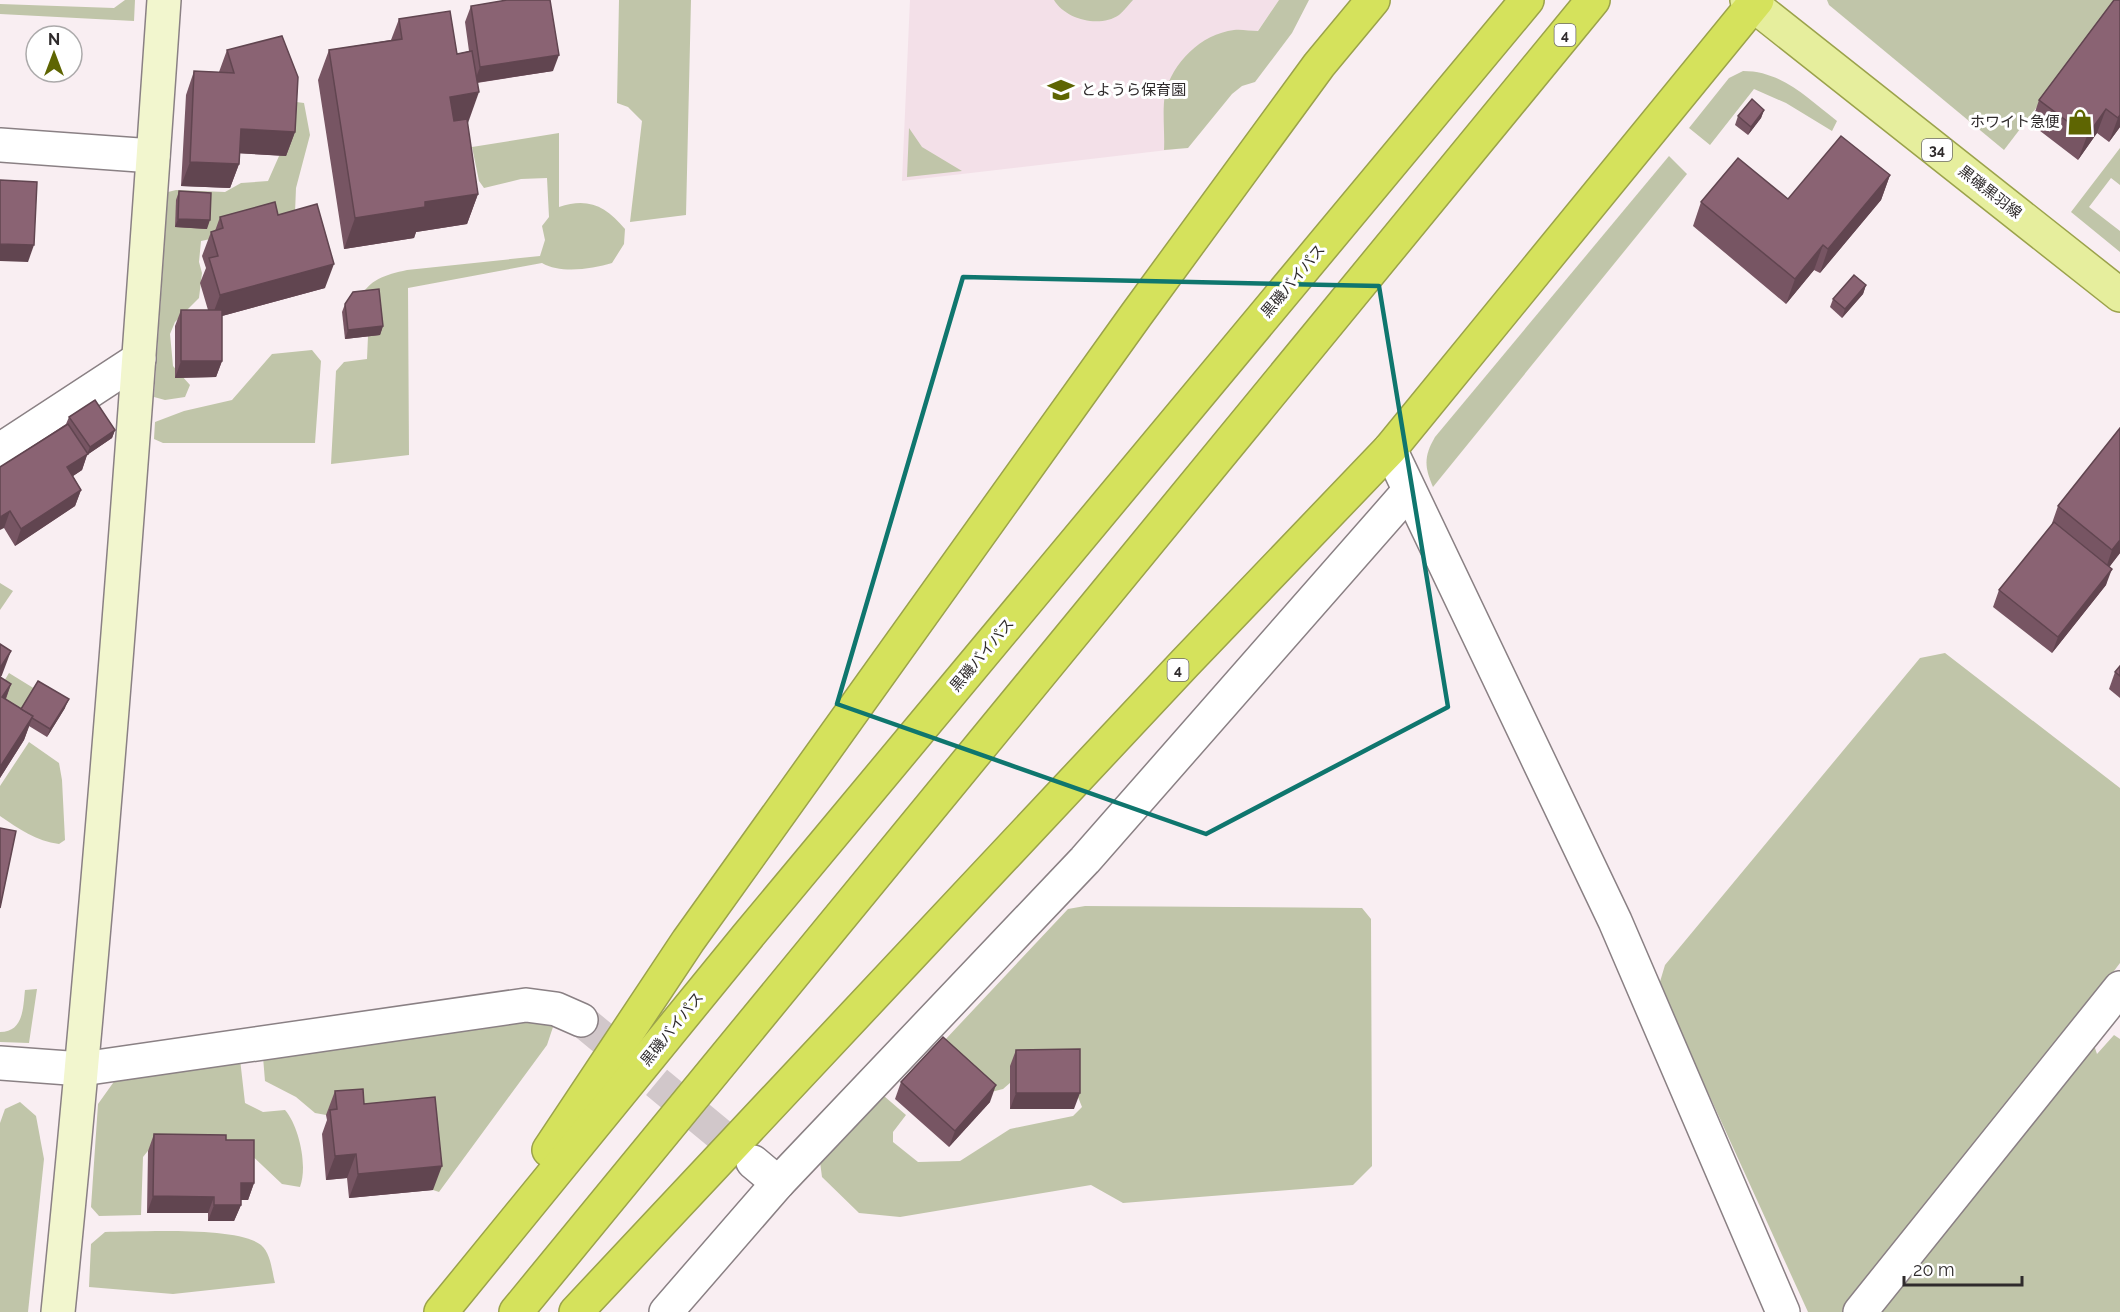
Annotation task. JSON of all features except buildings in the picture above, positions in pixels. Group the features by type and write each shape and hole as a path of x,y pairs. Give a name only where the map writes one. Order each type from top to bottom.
{"highway":[{"path":"441,1312 695,931 1142,306 1319,65 1373,0"},
{"name":"黒磯バイパス","path":"441,1312 747,937 1527,0"},
{"name":"4","path":"516,1312 1593,0"},
{"name":"4","path":"576,1312 1185,663 1390,449 1752,2"}],"main road":[{"name":"黒磯黒羽線","path":"1752,2 2120,295"}],"street":[{"path":"58,1312 82,1069 140,359 164,0"},
{"path":"0,145 153,156"},
{"path":"0,450 140,359"},
{"path":"1390,449 1616,921 1783,1312"},
{"path":"666,1312 778,1183 1085,860 1409,491"},
{"path":"1860,1312 2120,988"},
{"path":"0,1063 82,1069 526,1005 556,1009 581,1020"},
{"path":"753,1162 778,1183"}],"highlighted area":[{"path":"963,277 1379,286 1448,707 1206,834 837,704"}],"shaded area":[{"name":"とようら保育園","path":"910,0 1279,0 1176,149 902,181"}],"green space":[{"path":"125,0 135,0 134,21 0,14 0,4 114,8"},
{"path":"619,0 691,0 686,215 630,222 642,121 628,107 617,103"},
{"path":"1054,0 1133,0 1119,15 1103,21 1093,21 1067,13"},
{"path":"1279,0 1309,0 1292,33 1255,82 1242,86 1232,94 1188,148 1164,150 1165,94 1174,71 1181,61 1210,37 1237,30 1258,31"},
{"path":"1827,0 2119,0 2004,150 1829,5"},
{"path":"1743,71 1770,76 1793,87 1837,121 1832,131 1786,103 1754,89 1710,145 1689,128 1729,78"},
{"path":"289,101 304,103 310,135 296,188 295,213 278,225 201,241 199,262 202,273 199,298 175,322 170,334 173,366 190,385 185,397 165,400 154,397 168,192 176,190 225,192 241,183 268,181 283,147"},
{"path":"909,128 922,147 962,171 907,177"},
{"path":"559,133 559,207 569,204 588,204 603,209 618,221 625,229 624,244 612,263 586,269 567,269 542,263 408,288 409,455 331,464 336,371 344,362 367,359 368,336 359,300 363,293 378,279 407,270 540,256 545,240 542,226 549,217 547,178 521,179 484,188 479,181 472,147"},
{"path":"2120,148 2120,185 2111,178 2089,207 2120,231 2120,252 2071,212"},
{"path":"1669,156 1687,174 1433,487 1428,473 1427,456 1435,437"},
{"path":"312,350 321,361 315,443 163,443 154,439 155,422 184,411 232,400 272,354"},
{"path":"0,583 13,591 0,610"},
{"path":"1945,653 2120,788 2120,963 2083,1012 2097,1054 2114,1035 2120,1039 2120,1312 1808,1312 1659,985 1665,965 1920,658"},
{"path":"9,673 35,689 14,723 0,688"},
{"path":"29,742 59,763 65,840 59,844 35,837 0,816 0,786"},
{"path":"1085,906 1362,908 1371,919 1372,1166 1353,1185 1123,1203 1091,1185 900,1217 859,1213 822,1177 820,1162 884,1096 906,1115 893,1132 893,1142 918,1162 960,1161 1010,1129 1073,1116 1082,1107 1068,1072 1019,1075 1003,1089 987,1093 944,1041 1068,909"},
{"path":"37,989 29,1043 0,1042 0,1032 14,1028 21,1017 25,990"},
{"path":"524,1022 543,1022 553,1027 547,1045 439,1192 433,1190 354,1113 326,1115 315,1113 296,1097 265,1081 263,1057"},
{"path":"240,1059 245,1103 263,1112 285,1110 290,1117 301,1147 303,1168 300,1187 282,1184 247,1151 151,1147 143,1157 141,1215 99,1216 91,1207 98,1104 118,1076"},
{"path":"20,1102 36,1116 44,1159 28,1312 0,1312 0,1123 5,1109"},
{"path":"186,1231 249,1239 261,1245 267,1253 275,1283 173,1294 89,1287 91,1244 105,1232"}],"tunnel":[{"path":"581,1020 753,1162"}],"place":[{"name":"とようら保育園","path":"1061,90"},
{"name":"ホワイト急便","path":"2080,122"}]}
